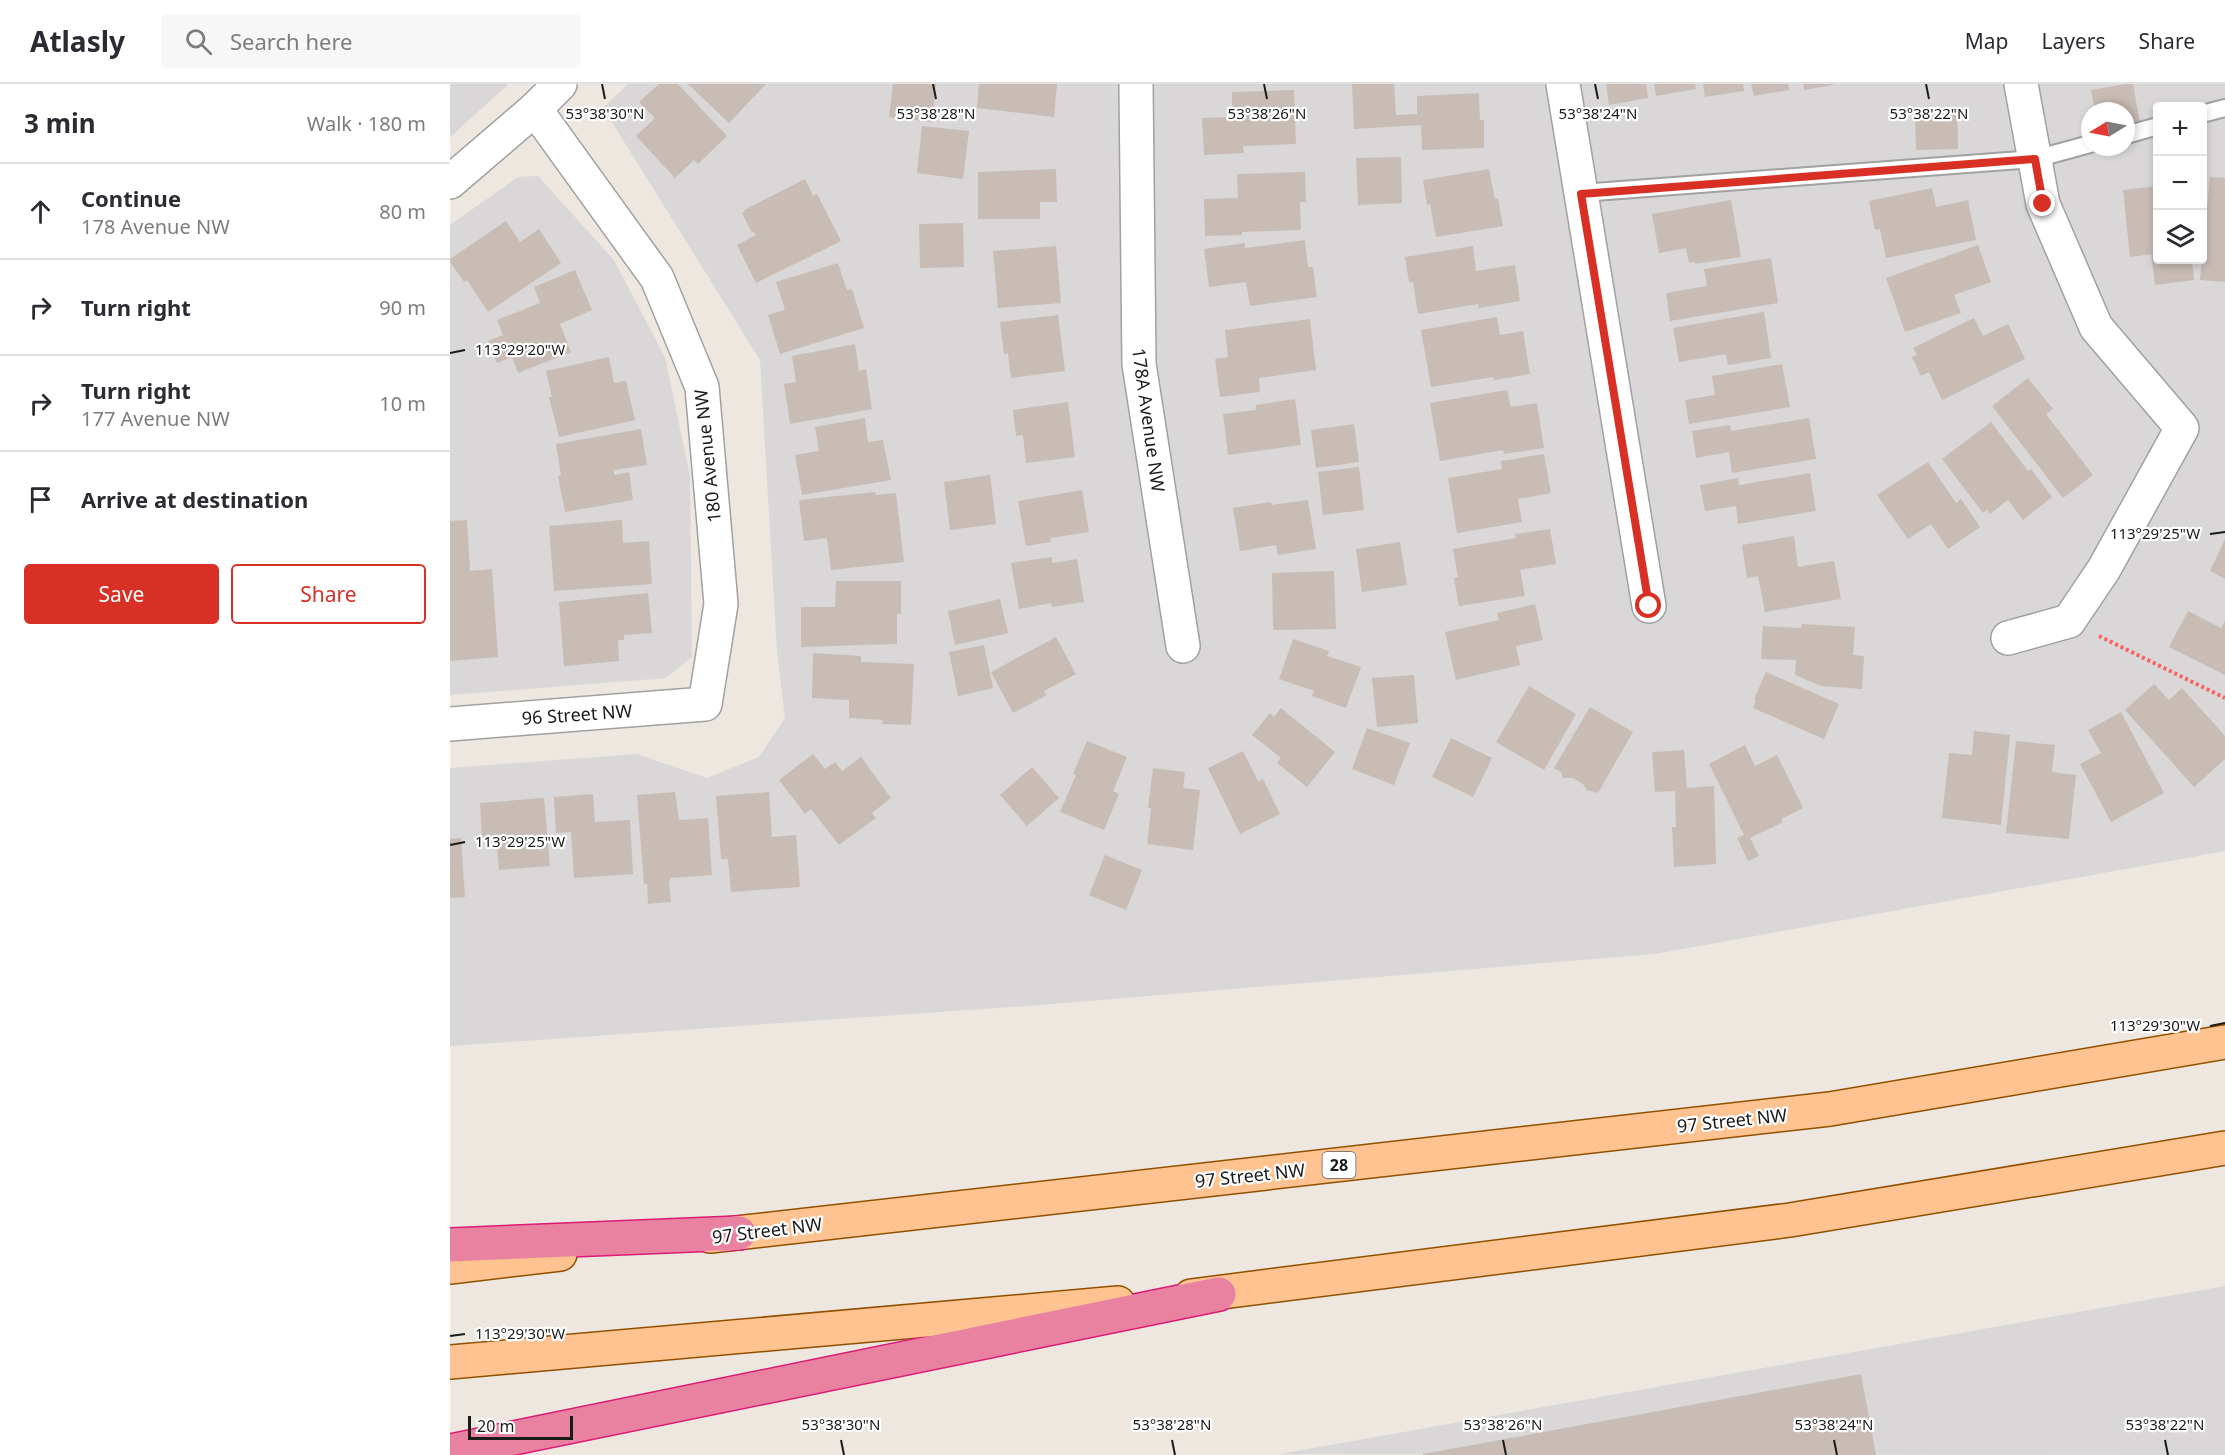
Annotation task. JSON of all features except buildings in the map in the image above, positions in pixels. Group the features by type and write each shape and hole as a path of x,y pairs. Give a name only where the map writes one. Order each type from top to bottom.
{"highway":[{"path":"450,1245 739,1233"},
{"path":"450,1451 1219,1294"}],"main road":[{"name":"97 Street NW","path":"450,1267 1830,1109 2225,1042"},
{"path":"450,1362 1219,1294 1790,1220 2225,1148"}],"street":[{"path":"450,182 535,110 560,84"},
{"name":"178A Avenue NW","path":"1136,84 1139,364 1183,646"},
{"path":"1563,84 1649,606"},
{"path":"2008,638 2069,621 2104,568 2182,428 2096,327 2043,204 2021,84"},
{"name":"180 Avenue NW","path":"535,110 657,278 702,387 721,604 705,704"},
{"name":"96 Street NW","path":"450,724 705,704"}],"lane":[{"path":"2207,113 2225,108"},
{"path":"2135,132 2153,127"},
{"path":"1581,194 2035,159 2081,146"}],"path":[{"path":"2069,621 2225,698"}],"shaded area":[{"path":"450,84 509,84 450,137"},
{"path":"628,84 2225,84 2225,851 1655,954 1040,1005 450,1046 450,768 637,754 707,778 759,757 785,718 777,651 760,360 603,108"},
{"path":"538,176 614,260 665,357 690,476 692,657 666,678 450,695 450,225 518,177"},
{"path":"2225,1286 2225,1455 1280,1454"}],"route":[{"path":"1649,606 1581,194 2035,159 2043,204"}]}
